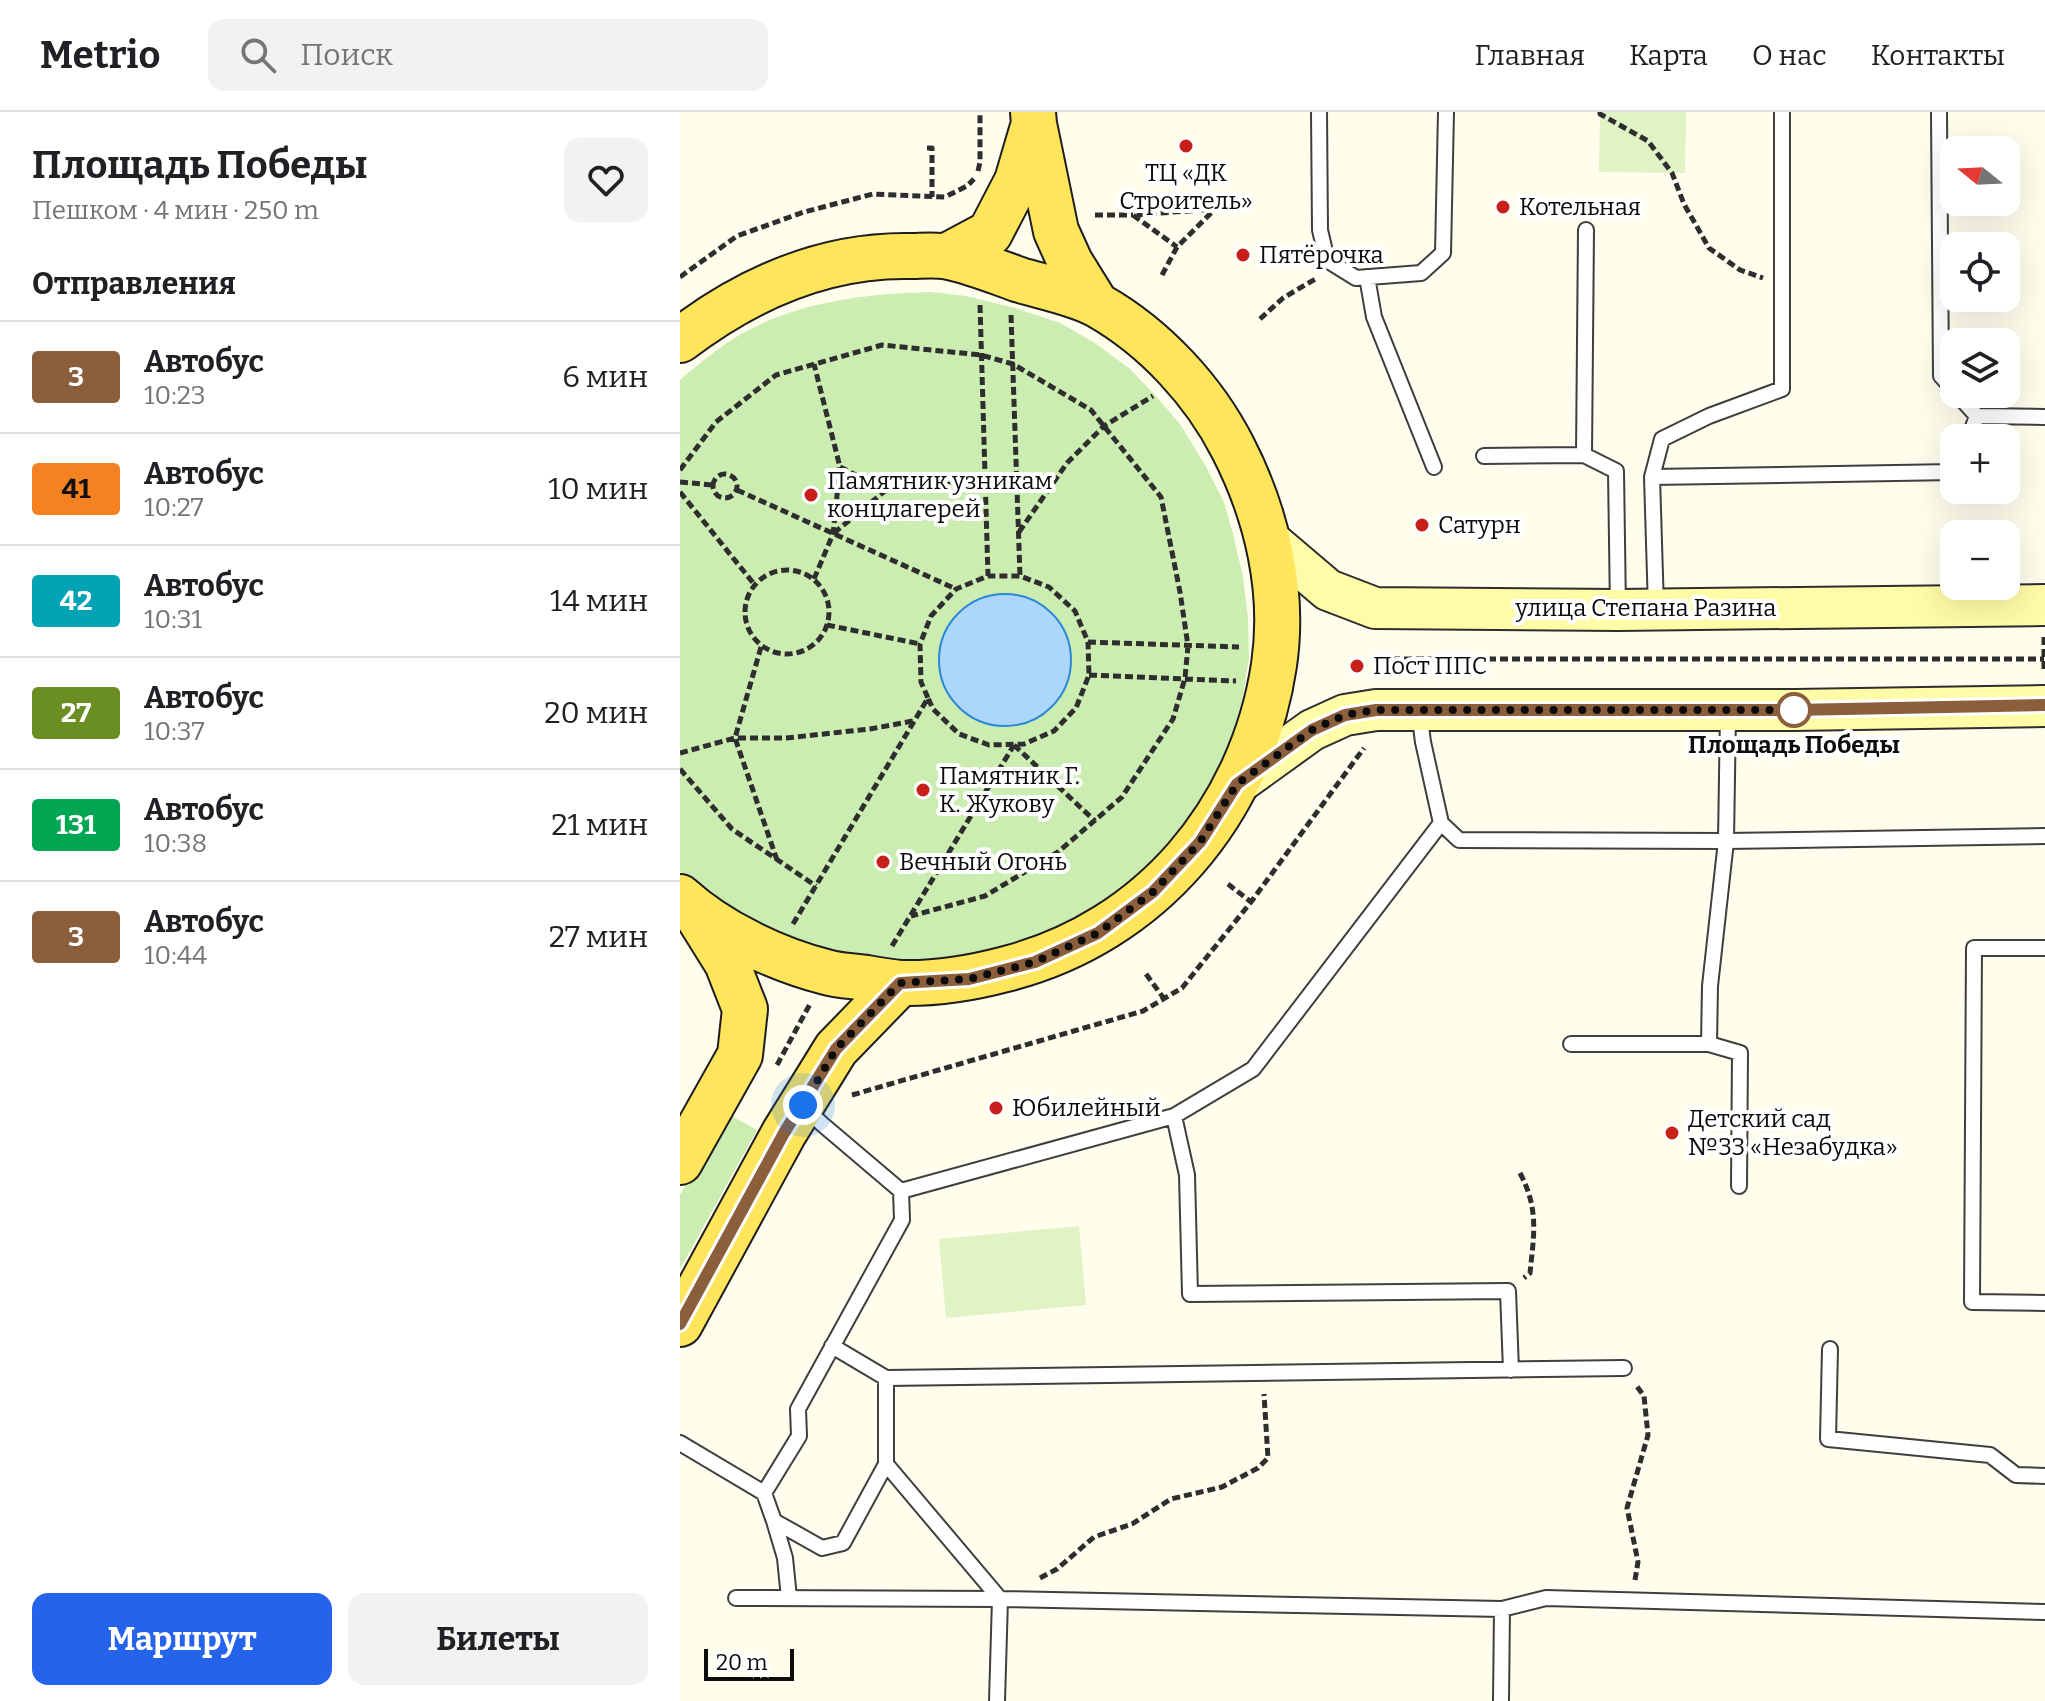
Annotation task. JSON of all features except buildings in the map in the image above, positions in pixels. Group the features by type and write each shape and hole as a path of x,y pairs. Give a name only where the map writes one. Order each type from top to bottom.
{"main road":[{"path":"947,256 990,233 1017,181 1034,118"},
{"path":"1034,118 1056,231 1070,262 1096,304"},
{"path":"680,340 711,316 766,286 824,266 885,256 947,256 1096,304 1136,331 1182,374 1221,424 1249,480 1268,539 1275,580 1277,621 1274,663 1261,725 1237,784 1200,842 1153,892 1098,933 1035,962 969,979 893,970 827,973 758,948 687,903"},
{"name":"улица Степана Разина","path":"1268,539 1328,590 1375,608 1637,609 2044,620"},
{"path":"1237,784 1312,730 1345,715 1376,710 2045,706"},
{"path":"685,1142 740,1055 745,1009 727,963 687,903"},
{"path":"680,1324 784,1133 787,1090 836,1049 893,970"}],"lane":[{"path":"1319,112 1320,230 1327,260 1362,278 1421,273 1443,253 1446,112"},
{"path":"1637,609 1652,477 1662,439 1709,416 1782,389 1782,112"},
{"path":"1939,112 1941,328"},
{"path":"1584,455 1586,230"},
{"path":"1362,278 1374,317 1434,467"},
{"path":"1970,408 1977,416 2045,417"},
{"path":"1974,424 1977,416"},
{"path":"1484,456 1584,455 1616,471 1637,609"},
{"path":"1652,477 1940,472"},
{"path":"1709,1044 1710,986 1726,841 1728,710"},
{"path":"1419,711 1441,823 1459,840 1726,841 2045,836"},
{"path":"901,1191 1174,1116 1253,1069 1441,823"},
{"path":"2045,948 1974,948 1972,1302 2045,1303"},
{"path":"1571,1044 1709,1044 1740,1053 1739,1186"},
{"path":"764,1493 799,1436 798,1409 902,1220 901,1191 787,1090"},
{"path":"1174,1116 1187,1175 1190,1294 1508,1291 1511,1370"},
{"path":"832,1346 886,1378 1624,1368"},
{"path":"1830,1349 1828,1439 1990,1455 2016,1475 2045,1476"},
{"path":"774,1521 822,1548 843,1543 886,1464 886,1378"},
{"path":"680,1443 764,1493 785,1558 789,1598"},
{"path":"886,1464 1000,1599 997,1701"},
{"path":"736,1598 1000,1599 1502,1609 1546,1598 2045,1612"},
{"path":"1501,1701 1502,1609"}],"path":[{"path":"680,277 737,236 804,212 873,194 945,197 967,186 977,176 980,162 980,112"},
{"path":"1600,112 1648,141 1672,173 1684,204 1709,248 1740,270 1783,285"},
{"path":"927,148 932,148 932,197"},
{"path":"1095,215 1215,209 1177,247 1162,275"},
{"path":"1133,215 1177,247"},
{"path":"1260,319 1283,298 1317,278 1362,278"},
{"path":"980,298 988,576"},
{"path":"1011,300 1020,576"},
{"path":"680,470 716,422 776,375 882,345 981,355 1013,364 1091,410 1161,497 1188,646 1185,678 1173,719 1122,797 1058,852 985,896 910,917"},
{"path":"814,364 840,467 833,534 814,579"},
{"path":"1019,533 1067,463 1104,426 1155,395"},
{"path":"840,467 886,490 985,481"},
{"path":"728,474 735,480 737,490 732,497 724,499 716,495 713,485 718,477 728,474"},
{"path":"680,482 713,485"},
{"path":"737,490 956,589"},
{"path":"833,534 886,490"},
{"path":"680,492 754,584"},
{"path":"783,569 800,571 814,579 825,592 829,609 827,625 812,647 787,655 773,653 751,637 745,624 744,610 754,584 767,574 783,569"},
{"path":"988,576 1020,576 1049,587 1075,611 1088,642 1089,675 1076,708 1054,731 1024,744 989,745 959,734 933,709 921,682 920,644 931,616 956,589 988,576"},
{"path":"2044,620 2045,681"},
{"path":"827,625 920,644"},
{"path":"1088,642 1240,647 1240,655"},
{"path":"761,647 735,738 777,860"},
{"path":"1380,659 2044,659"},
{"path":"1089,675 1239,681 1239,672"},
{"path":"787,934 928,698"},
{"path":"850,1096 1143,1011 1182,988 1251,902 1367,743 1376,710"},
{"path":"680,753 735,738 786,738 914,721"},
{"path":"1014,745 1095,821"},
{"path":"893,970 910,917 1014,745"},
{"path":"680,769 732,829 816,886"},
{"path":"1228,884 1251,902"},
{"path":"787,1090 827,973"},
{"path":"1146,974 1165,1000"},
{"path":"1508,1291 1530,1273 1535,1227 1530,1193 1520,1173"},
{"path":"1624,1368 1644,1396 1648,1435 1627,1508 1638,1562 1631,1600"},
{"path":"1000,1599 1057,1569 1094,1537 1132,1524 1171,1499 1222,1487 1258,1468 1268,1458 1263,1373"}],"green space":[{"path":"1600,112 1686,112 1685,173 1599,172"},
{"path":"930,292 966,296 1060,323 1095,343 1130,369 1155,395 1180,424 1224,502 1243,577 1249,659 1231,739 1218,772 1198,806 1120,893 1076,927 1005,959 843,965 711,901 680,871 680,380 736,337 789,313 858,297"},
{"path":"726,1113 757,1130 680,1269 680,1195"},
{"path":"1079,1226 1086,1305 946,1318 939,1239"}],"water":[{"path":"1005,594 1030,599 1052,613 1066,635 1071,660 1066,685 1052,707 1030,721 1005,726 980,721 958,707 944,685 939,660 944,635 958,613 980,599"}],"bus line":[{"name":"3","path":"680,1324 784,1133 836,1049 900,983 969,979 1035,962 1098,933 1153,892 1200,842 1237,784 1312,730 1345,715 1376,710 1794,710 2045,705"}],"place":[{"name":"ТЦ «ДК Строитель»","path":"1186,146"},
{"name":"Котельная","path":"1503,207"},
{"name":"Пятёрочка","path":"1243,255"},
{"name":"Памятник узникам концлагерей","path":"811,495"},
{"name":"Сатурн","path":"1422,525"},
{"name":"Пост ППС","path":"1357,666"},
{"name":"Площадь Победы","path":"1794,710"},
{"name":"Памятник Г. К. Жукову","path":"923,790"},
{"name":"Вечный Огонь","path":"883,862"},
{"name":"Юбилейный","path":"996,1108"},
{"name":"Детский сад №33 «Незабудка»","path":"1672,1133"}],"route":[{"path":"803,1105 836,1049 900,983 969,979 1035,962 1098,933 1153,892 1200,842 1237,784 1312,730 1345,715 1376,710 1794,710"}]}
